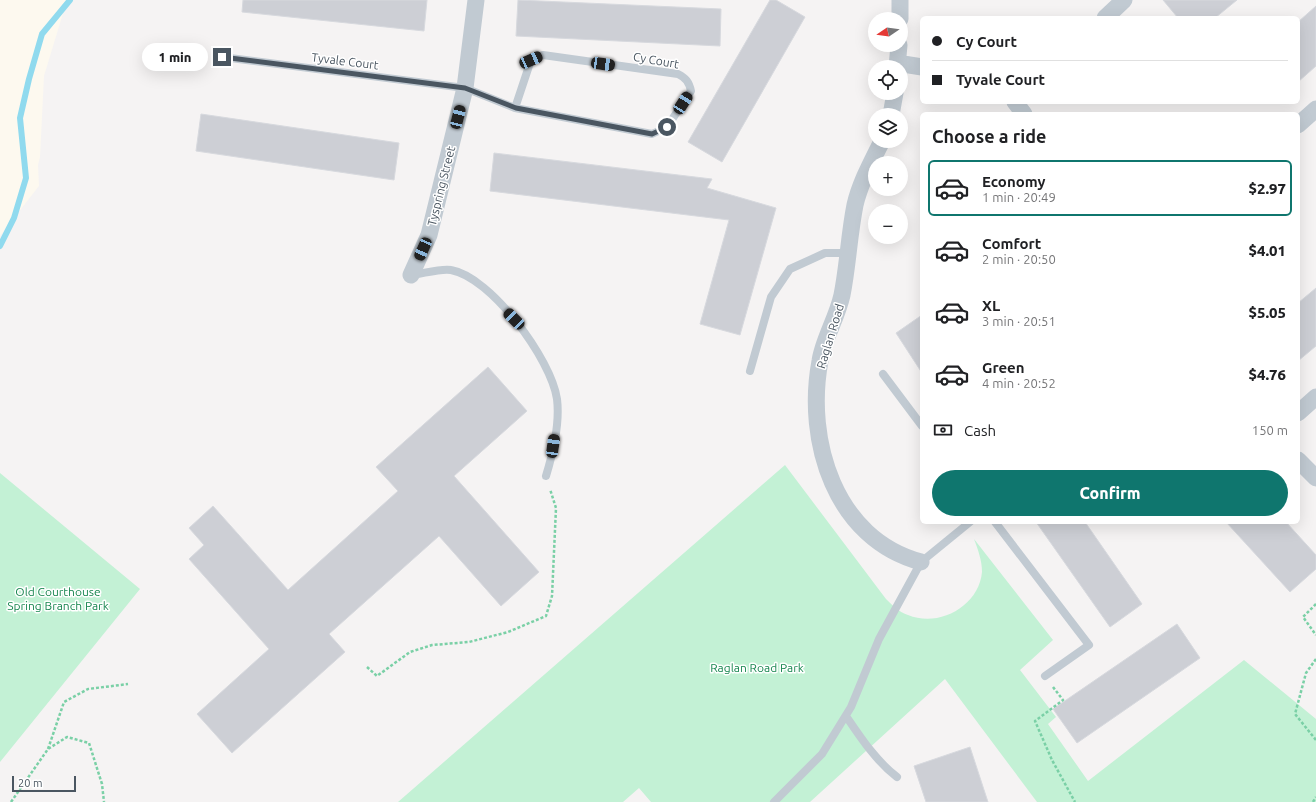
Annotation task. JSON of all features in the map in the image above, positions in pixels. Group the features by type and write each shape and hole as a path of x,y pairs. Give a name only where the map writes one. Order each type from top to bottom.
{"street":[{"name":"Tyspring Street","path":"412,275 429,235 465,88 476,0"},
{"path":"900,0 900,12"},
{"path":"1107,16 1124,0"},
{"path":"908,66 920,67"},
{"path":"1300,123 1316,109"},
{"name":"Raglan Road","path":"878,148 870,164 856,203 838,313 820,359 816,408 821,454 835,486 850,514 860,527 884,547 921,562"},
{"path":"1300,411 1316,397"},
{"path":"1300,462 1316,478"}],"lane":[{"name":"Cy Court","path":"465,88 516,108 652,134 667,127 691,91 690,84 685,78 678,74 543,55 531,60 516,108"},
{"name":"Tyvale Court","path":"222,57 465,88"},
{"path":"750,371 771,297 790,269 825,253 847,253"},
{"path":"412,275 450,270 476,280 514,319 532,342 549,376 557,398 556,424 551,458 546,476"},
{"path":"883,374 920,423"},
{"path":"774,802 822,754 846,716 879,639 921,562 968,524"},
{"path":"997,524 1089,645 1045,676"},
{"path":"846,716 885,768 897,777"}],"path":[{"path":"367,667 377,676 410,652 432,645 469,642 508,632 546,616 552,596 556,508 546,476"},
{"path":"1316,604 1303,618 1316,635"},
{"path":"1316,659 1306,673 1295,714 1316,740"},
{"path":"1045,676 1063,700 1036,721 1052,760 1075,802"},
{"path":"11,802 48,749 64,702 88,689 128,684"},
{"path":"48,749 67,737 89,743 102,784 104,802"},
{"path":"1314,802 1316,797"}],"shaded area":[{"path":"0,0 67,0 44,76 40,157 38,165 39,186 0,236"}],"green space":[{"name":"Raglan Road Park","path":"785,465 886,599 905,614 920,618 932,619 944,616 956,611 974,595 979,584 982,568 981,559 974,539 1053,640 1020,670 1056,717 1048,724 1088,781 1244,660 1316,719 1316,802 1037,802 945,679 810,802 651,802 639,788 623,802 398,802"},
{"name":"Old Courthouse Spring Branch Park","path":"0,473 140,589 0,762"}],"building":[{"path":"243,0 427,0 424,31 242,12"},
{"path":"518,0 721,9 720,46 516,36"},
{"path":"770,0 776,0 805,17 722,162 688,142"},
{"path":"1163,0 1237,0 1217,16 1176,16"},
{"path":"1316,6 1316,66 1300,80 1300,20"},
{"path":"201,114 399,143 394,180 196,151"},
{"path":"494,153 712,179 707,188 776,208 740,335 700,324 729,220 490,191"},
{"path":"1316,288 1316,346 1300,359 1300,301"},
{"path":"920,316 920,370 896,333"},
{"path":"488,367 527,411 454,476 539,572 501,606 439,536 329,634 345,652 232,753 197,714 269,649 189,559 204,545 189,528 213,506 288,590 398,491 376,467"},
{"path":"1037,524 1086,524 1142,604 1110,627"},
{"path":"1228,524 1288,524 1316,555 1316,569 1290,592"},
{"path":"1177,624 1200,658 1077,743 1053,709"},
{"path":"970,747 988,802 926,802 914,766"}],"waterway":[{"path":"0,246 14,218 26,178 20,118 29,79 42,34 70,0"}],"route":[{"path":"222,57 465,88 516,108 652,134 660,132 667,127"}]}
